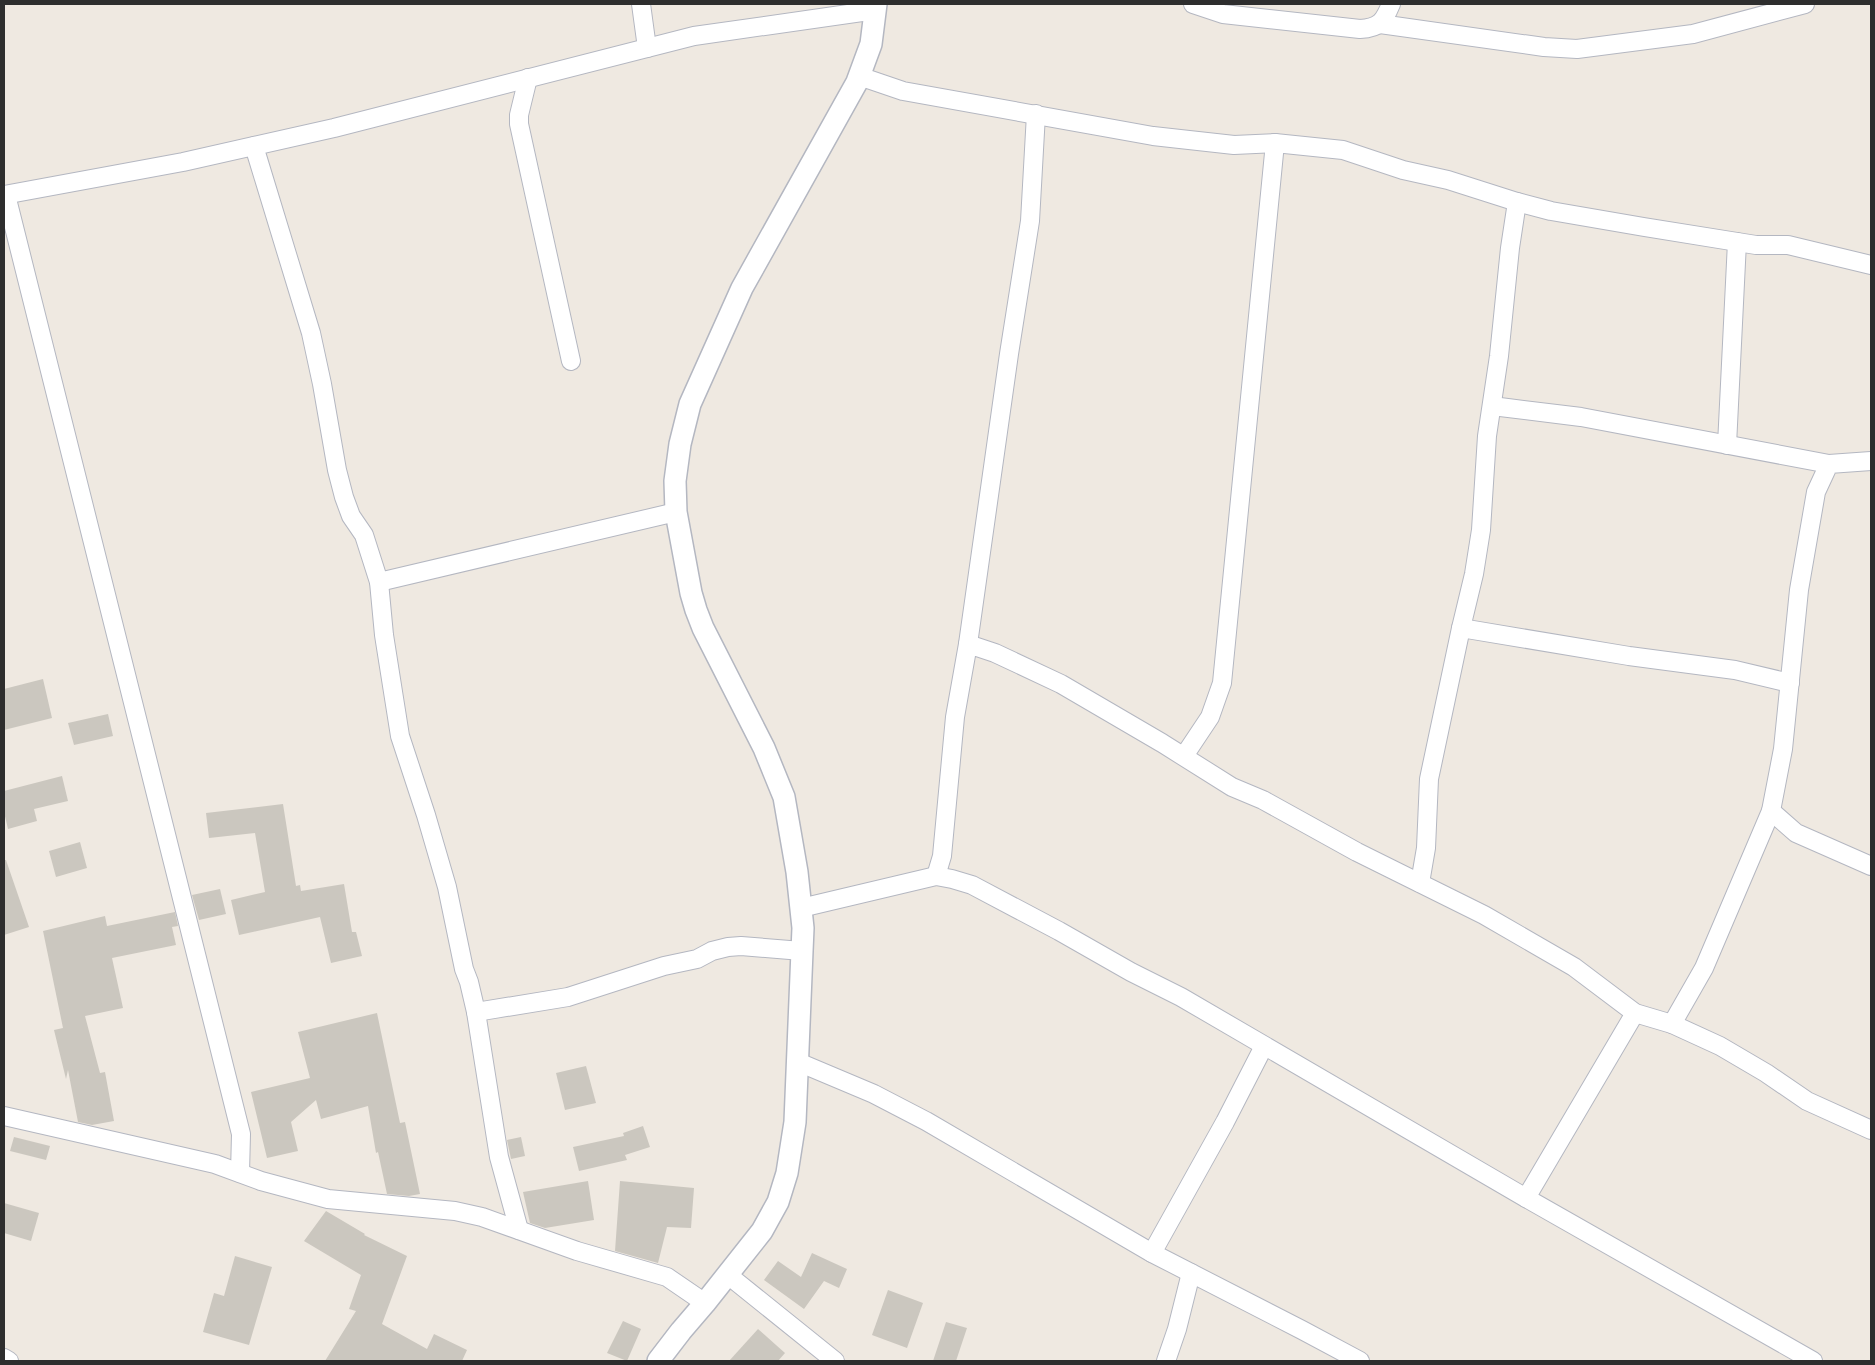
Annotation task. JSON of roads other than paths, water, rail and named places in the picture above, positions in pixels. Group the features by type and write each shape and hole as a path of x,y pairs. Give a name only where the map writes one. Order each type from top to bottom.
{"street":[{"path":"641,4 646,48"},
{"path":"1193,4 1223,14 1360,29 1372,28 1380,24 1391,4"},
{"path":"1380,24 1544,47 1577,49 1693,34 1805,4"},
{"path":"240,1173 241,1134 5,195 183,162 343,126 694,36 876,7 871,44 859,76 742,288 690,404 680,444 676,481 676,512 691,593 703,628 764,748 784,797 797,872 801,908 802,951 795,1122 787,1173 778,1202 762,1231 658,1361"},
{"path":"859,76 902,92 1153,136 1234,145 1275,143 1343,150 1403,170 1448,180 1551,211 1756,245 1788,245 1871,265"},
{"path":"528,78 518,115 519,124 572,361"},
{"path":"936,876 942,856 955,717 968,644 1030,221 1036,114"},
{"path":"1184,756 1210,717 1222,683 1275,143"},
{"path":"254,146 311,333 337,470 344,497 351,516 364,535 378,582 384,635 400,736 447,887 464,969 470,982 499,1157 518,1230"},
{"path":"1420,883 1426,848 1429,779 1474,574 1481,530 1486,446 1499,356 1510,248 1517,202"},
{"path":"1727,445 1737,242"},
{"path":"1492,406 1581,417 1829,464 1871,461"},
{"path":"1672,1024 1704,968 1771,811 1783,749 1800,590 1816,492 1829,464"},
{"path":"378,582 676,512"},
{"path":"1461,628 1629,656 1735,670 1790,683"},
{"path":"968,644 1002,656 1061,684 1184,756 1232,787 1263,800 1357,852 1484,916 1574,967 1635,1013 1672,1024 1720,1046 1807,1101 1871,1130"},
{"path":"1771,811 1796,833 1871,866"},
{"path":"801,908 936,876 972,885 1060,931 1131,972 1181,997 1526,1198 1813,1361"},
{"path":"476,1012 568,997 664,966 697,959 728,947 742,946 802,951"},
{"path":"1526,1198 1635,1013"},
{"path":"1152,1253 1226,1122 1264,1046"},
{"path":"798,1062 874,1094 926,1121 1152,1253 1360,1361"},
{"path":"4,1116 215,1164 261,1182 328,1199 455,1211 482,1217 577,1251 667,1277 705,1304"},
{"path":"1166,1361 1177,1329 1191,1273"},
{"path":"728,1275 835,1361"},
{"path":"4,1358 9,1361"}]}
